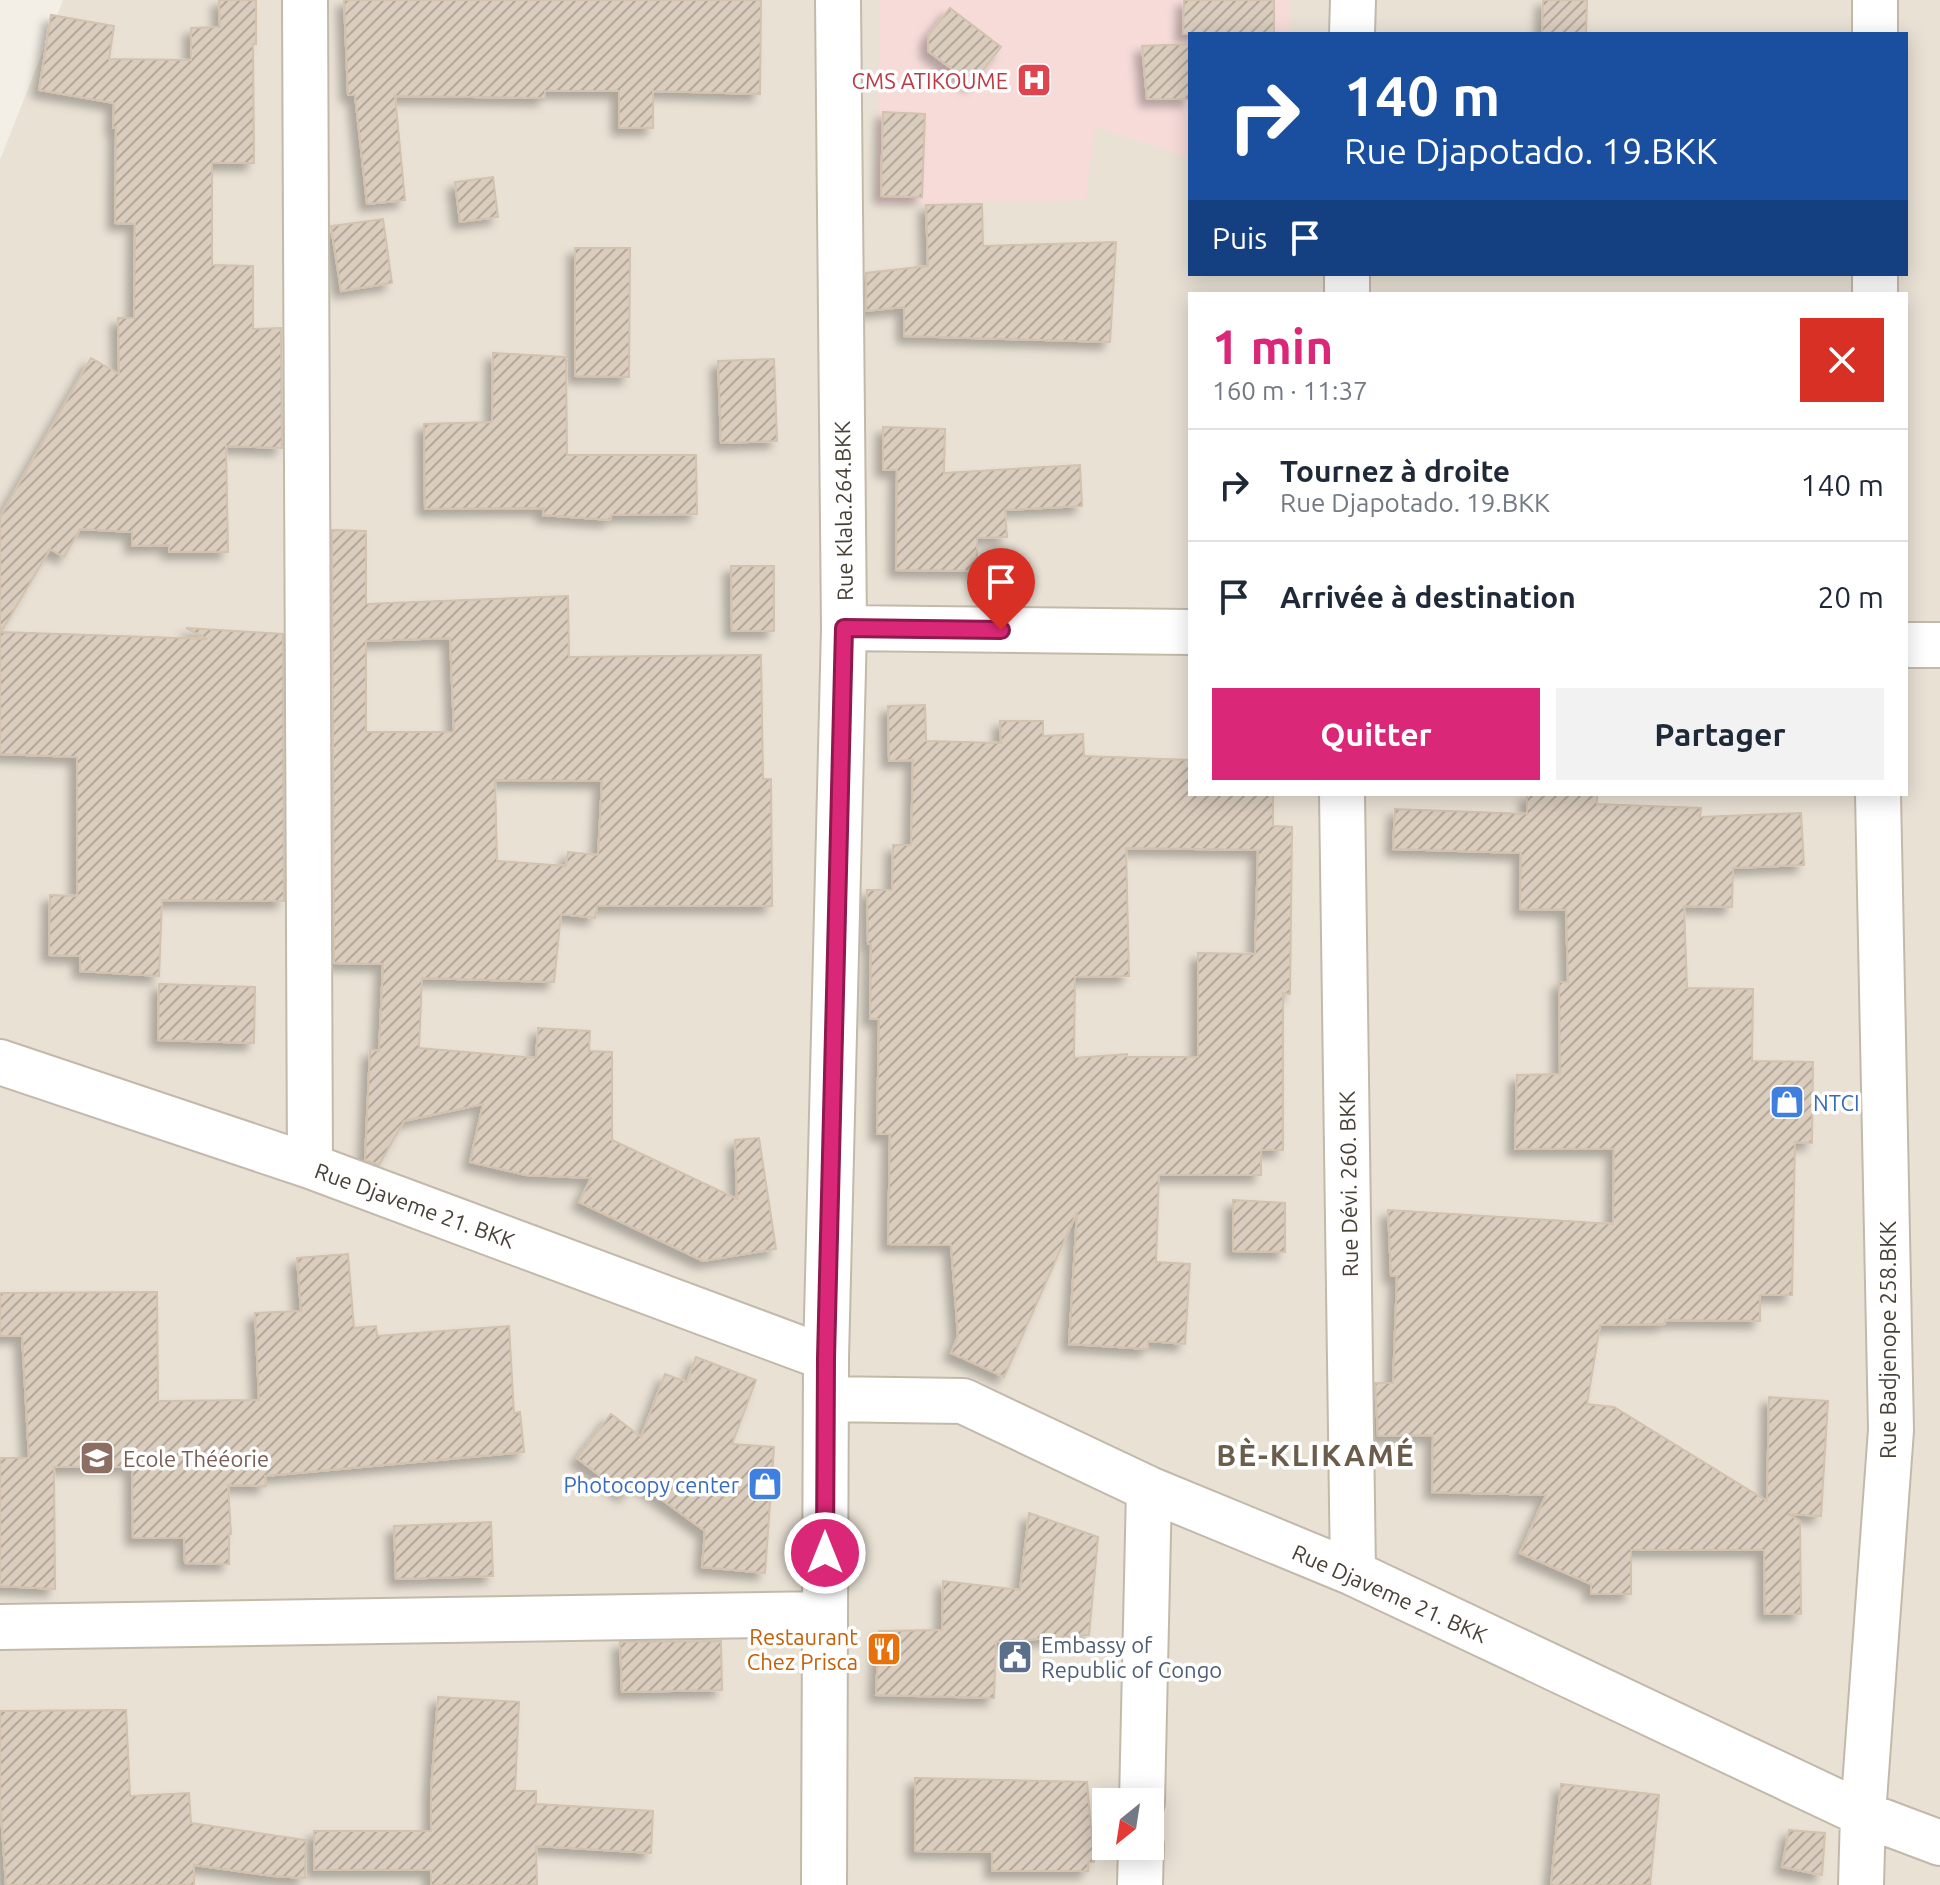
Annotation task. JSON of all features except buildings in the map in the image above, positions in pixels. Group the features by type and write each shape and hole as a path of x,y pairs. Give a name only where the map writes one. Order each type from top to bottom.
{"street":[{"path":"305,0 310,1166"},
{"name":"Rue Klala.264.BKK","path":"824,1885 826,1379 844,628 838,0"},
{"path":"1352,32 1353,0"},
{"path":"1875,0 1875,32"},
{"path":"844,628 1188,632"},
{"path":"1908,645 1940,645"},
{"name":"Rue Dévi. 260. BKK","path":"1342,796 1353,1573"},
{"name":"Rue Badjenope 258.BKK","path":"1861,1885 1863,1814 1891,1430 1878,796"},
{"name":"Rue Djaveme 21. BKK","path":"0,1062 310,1166 826,1379 963,1401 1149,1489 1353,1573 1863,1814 1940,1843"},
{"path":"1142,1788 1149,1489"},
{"path":"0,1627 824,1614"},
{"path":"1140,1885 1141,1860"}],"shaded area":[{"path":"63,0 1940,0 1940,1885 0,1885 0,160"},
{"name":"CMS ATIKOUME","path":"880,0 1290,0 1290,32 1188,32 1188,157 1095,127 1086,200 877,204"}],"place":[{"name":"CMS ATIKOUME","path":"1034,80"},
{"name":"NTCI","path":"1787,1102"},
{"name":"Ecole Thééorie","path":"97,1458"},
{"name":"Photocopy center","path":"765,1484"},
{"name":"Restaurant Chez Prisca","path":"884,1649"},
{"name":"Embassy of Republic of Congo","path":"1015,1657"}],"district":[{"name":"BÈ-KLIKAMÉ","path":"1316,1455"}],"route":[{"path":"825,1553 826,1358 844,628 1001,630"}]}
